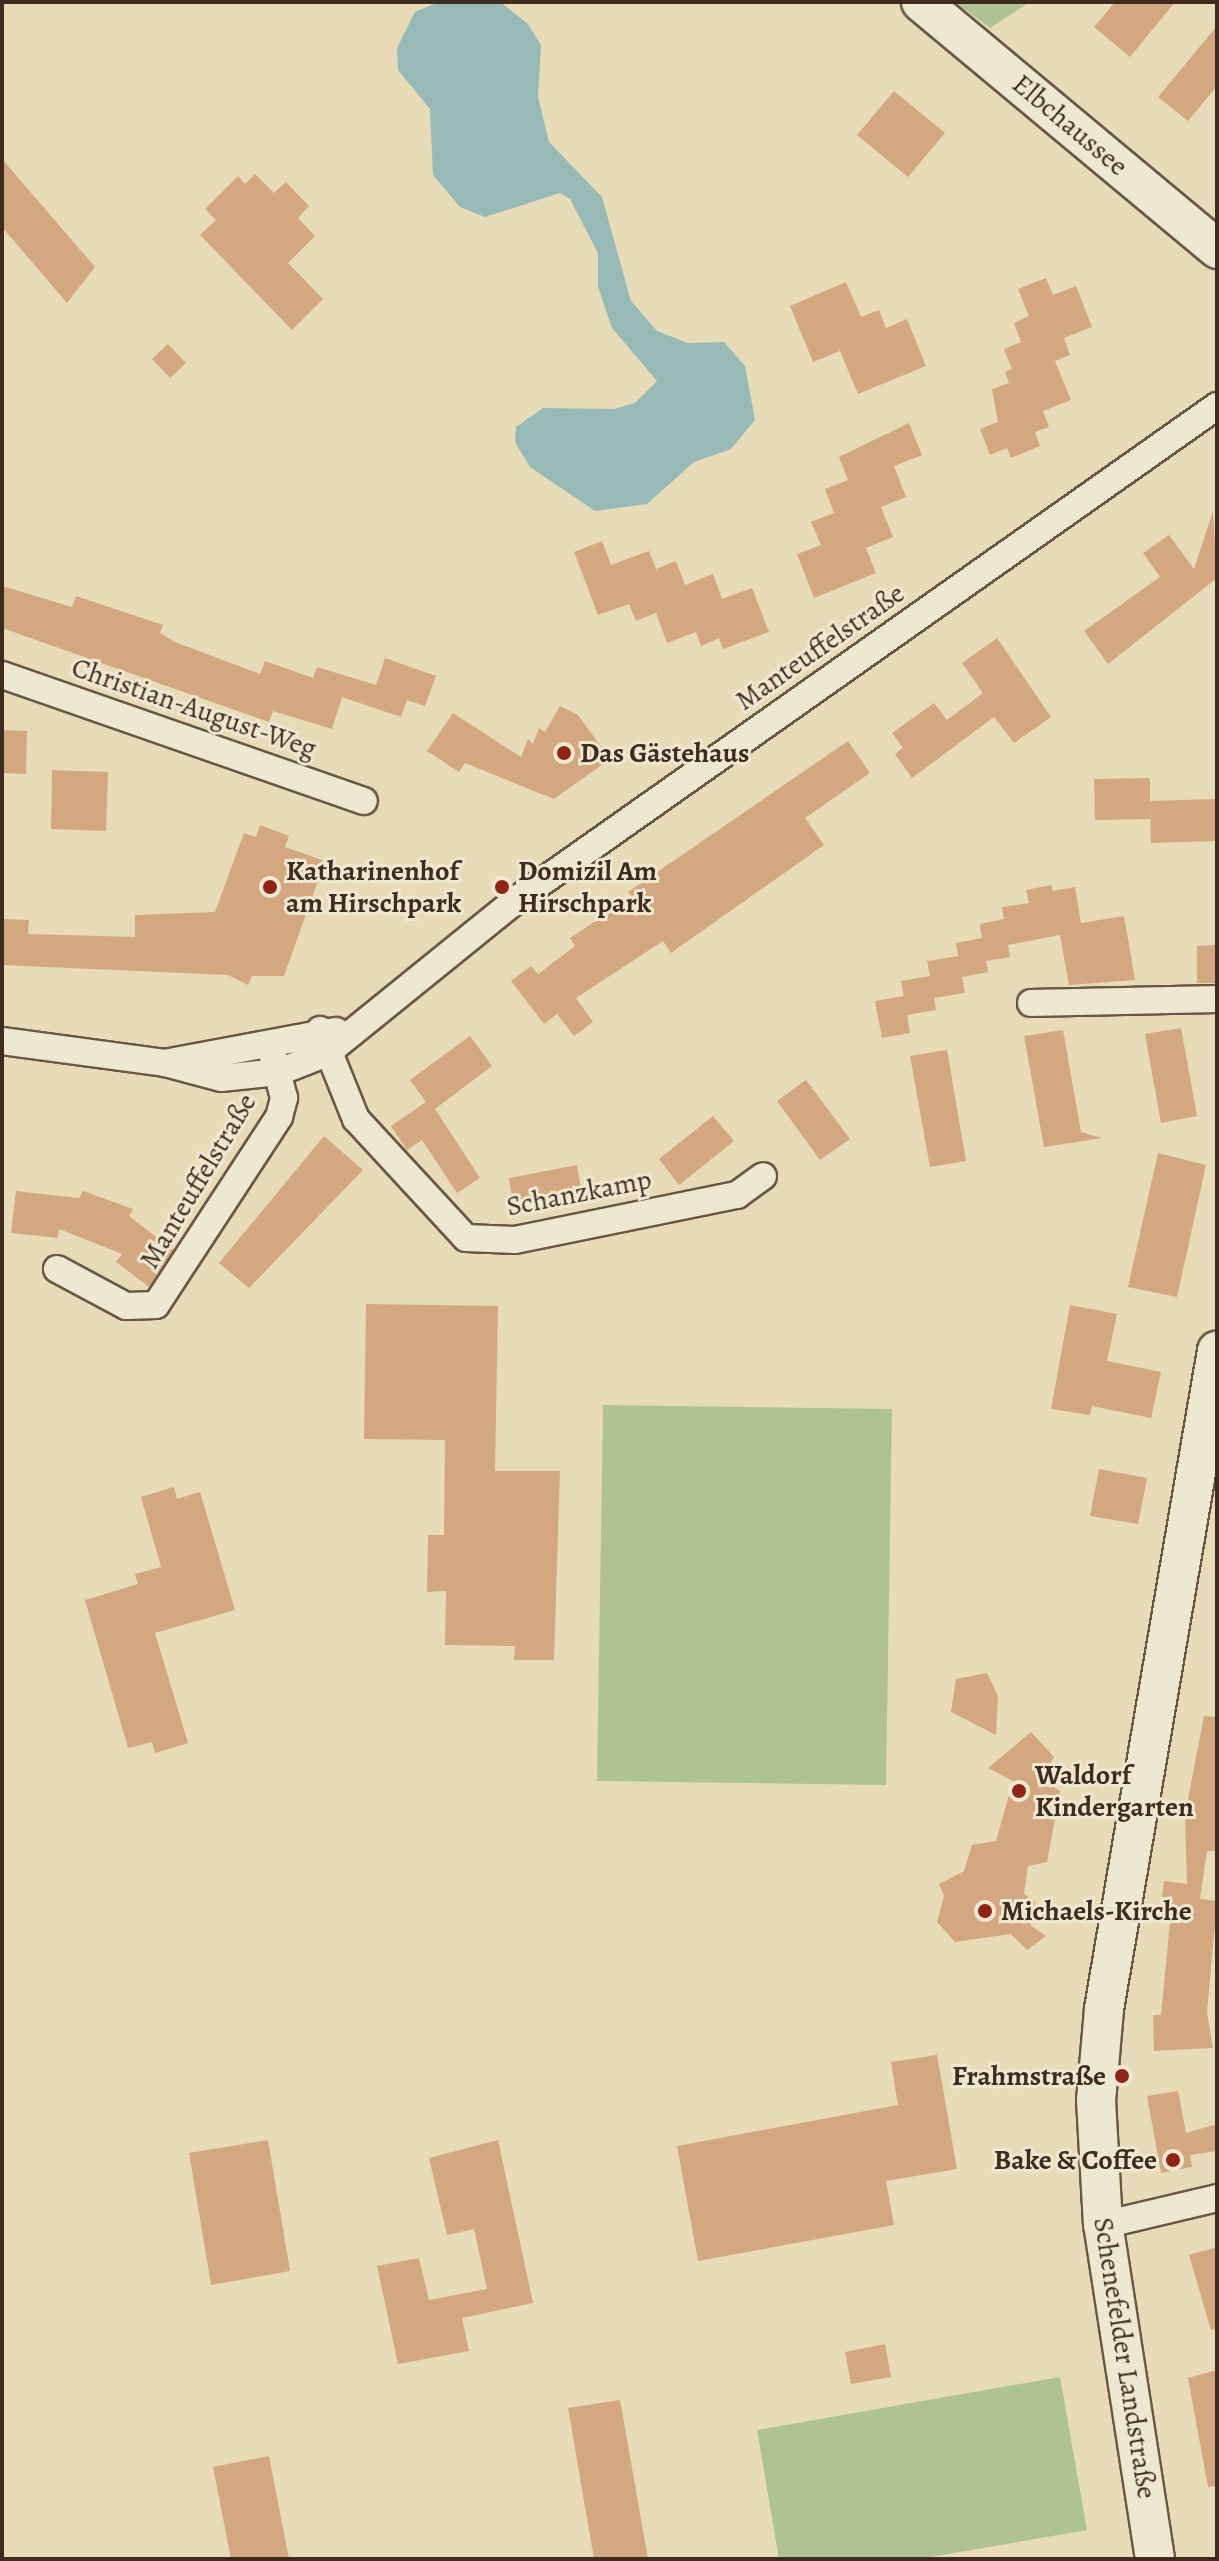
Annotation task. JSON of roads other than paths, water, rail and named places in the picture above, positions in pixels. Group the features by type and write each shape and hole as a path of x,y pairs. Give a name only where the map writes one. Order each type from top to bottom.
{"main road":[{"name":"Elbchaussee","path":"921,2 1217,249"},
{"name":"Schenefelder Landstraße","path":"1155,2559 1103,2225 1096,2101 1104,2009 1217,1351"}],"street":[{"name":"Manteuffelstraße","path":"2,1041 165,1063 221,1078 279,1072 324,1042 348,1031 512,903 1215,407"},
{"name":"Christian-August-Weg","path":"2,675 364,801"},
{"path":"1031,1003 1217,999"},
{"name":"Manteuffelstraße","path":"165,1063 270,1045 324,1042"},
{"name":"Schanzkamp","path":"324,1042 373,1143 466,1238 515,1240 737,1195 763,1176"},
{"name":"Manteuffelstraße","path":"57,1269 126,1306 156,1305 279,1117 279,1072 270,1045"},
{"path":"1103,2225 1217,2198"}],"water":[{"path":"439,2 500,2 528,24 541,45 538,97 549,142 602,197 631,301 657,331 688,343 724,342 745,366 755,420 731,449 694,462 647,504 595,511 530,467 515,442 516,427 543,408 614,409 635,403 657,381 612,328 598,287 598,253 570,199 560,193 485,217 460,207 433,175 430,109 398,70 397,48 415,12"}],"place":[{"name":"Das Gästehaus","path":"564,753"},
{"name":"Katharinenhof am Hirschpark","path":"270,887"},
{"name":"Domizil Am Hirschpark","path":"502,887"},
{"name":"Waldorf Kindergarten","path":"1019,1791"},
{"name":"Michaels-Kirche","path":"985,1911"},
{"name":"Frahmstraße","path":"1122,2076"},
{"name":"Bake & Coffee","path":"1173,2160"}]}
